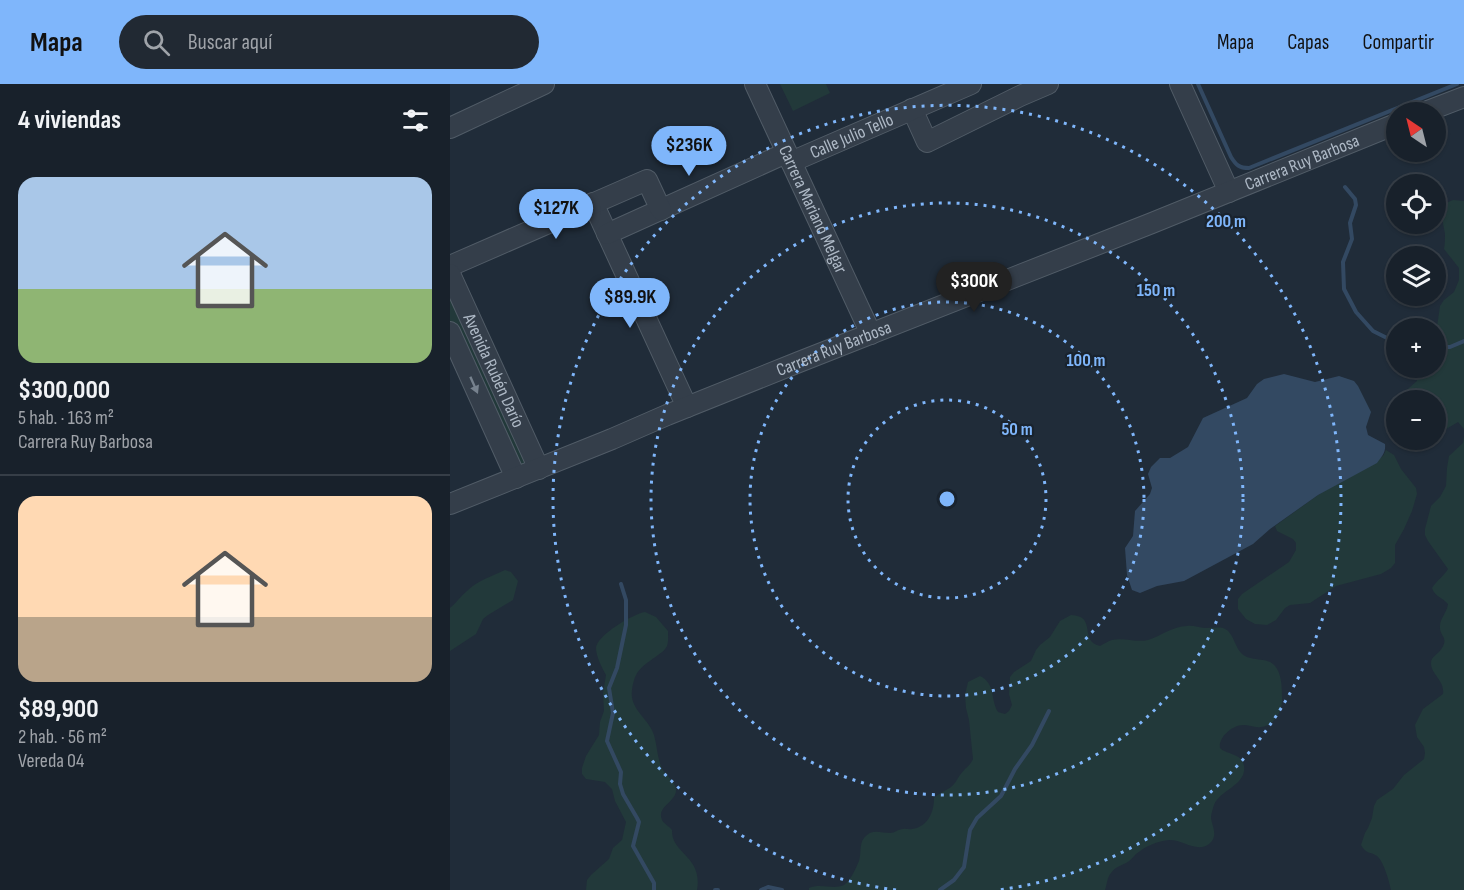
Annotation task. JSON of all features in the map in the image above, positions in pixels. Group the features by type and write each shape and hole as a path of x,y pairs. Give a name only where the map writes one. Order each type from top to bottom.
{"street":[{"name":"Carrera Mariano Melgar","path":"755,84 871,334"},
{"name":"Calle Julio Tello","path":"912,109 927,142 1018,90 1047,84"},
{"path":"1180,84 1229,192"},
{"path":"450,128 541,85"},
{"name":"Calle Julio Tello","path":"607,234 912,109 958,86"},
{"path":"1446,104 1464,97"},
{"name":"Carrera Ruy Barbosa","path":"516,478 687,407 1386,128"},
{"path":"450,266 647,180 661,210"},
{"path":"593,203 687,407"},
{"name":"Avenida Rubén Darío","path":"450,274 539,469"},
{"name":"Avenida Rubén Darío","path":"450,332 516,478"},
{"path":"450,504 516,478"}],"green space":[{"path":"780,84 826,84 830,93 793,111"},
{"path":"1464,201 1464,429 1458,422 1446,429 1446,390 1407,390 1417,381 1417,378 1446,378 1446,318 1438,318 1440,306 1446,306 1446,298 1454,292 1459,280 1459,268 1444,246 1448,202"},
{"path":"450,274 539,469 516,478 450,332"},
{"path":"1464,436 1464,890 1391,890 1380,859 1361,845 1377,800 1393,789 1404,775 1424,759 1424,747 1417,737 1415,725 1423,709 1443,694 1442,685 1431,663 1444,644 1440,626 1448,604 1432,588 1448,569 1428,541 1425,529 1431,506 1446,486 1449,456 1463,443"},
{"path":"1386,450 1394,455 1401,469 1416,488 1417,494 1412,511 1395,545 1395,563 1391,568 1381,574 1336,586 1310,603 1290,605 1276,620 1267,625 1255,624 1246,619 1238,609 1238,599 1289,562 1296,550 1296,543 1293,539 1277,531 1275,526 1318,495 1383,456"},
{"path":"505,570 511,572 518,581 513,600 483,619 476,634 450,651 450,608 475,584"},
{"path":"645,612 656,617 668,631 668,643 663,651 637,673 632,690 633,703 651,729 662,769 675,786 675,793 661,815 663,821 672,830 676,845 695,870 698,879 697,890 586,890 587,880 609,859 613,848 622,840 626,822 615,801 612,789 605,782 586,779 582,774 586,756 599,735 604,711 603,693 606,675 596,648 602,637 609,631 624,621"},
{"path":"1071,615 1079,616 1084,620 1090,639 1100,646 1116,639 1148,640 1182,626 1223,628 1230,633 1241,653 1269,662 1277,669 1281,679 1282,702 1274,720 1261,727 1239,726 1230,730 1221,740 1220,748 1237,756 1243,762 1244,773 1214,805 1211,816 1214,835 1212,841 1200,847 1170,840 1152,844 1114,869 1105,890 809,890 813,887 836,887 847,883 859,861 862,841 869,833 890,833 901,829 918,828 926,822 933,808 934,798 953,786 973,759 965,695 968,682 980,676 985,679 991,687 998,712 1005,714 1012,705 1009,694 1010,677 1031,661 1036,650 1050,637 1060,621"}],"water":[{"path":"1284,374 1315,382 1339,376 1354,381 1371,412 1366,427 1368,435 1385,444 1384,452 1377,463 1318,495 1253,544 1184,581 1157,586 1140,593 1132,590 1127,575 1125,548 1133,536 1135,511 1150,494 1152,488 1148,474 1151,467 1160,458 1170,458 1188,447 1203,418 1247,398 1257,384 1264,379"}],"waterway":[{"path":"1198,84 1231,157 1238,166 1249,168 1457,84"},
{"path":"1345,187 1355,199 1356,205 1350,223 1352,239 1343,262 1344,289 1356,312 1373,331 1386,338"},
{"path":"1446,347 1464,341"},
{"path":"621,584 626,600 626,625 617,668 609,688 613,713 607,741 621,772 620,784 623,794 639,822 633,846 654,883 654,890"},
{"path":"940,890 954,880 964,867 970,830 977,818 1001,796 1015,769 1032,745 1049,711"},
{"path":"761,890 768,887 782,890"}]}
